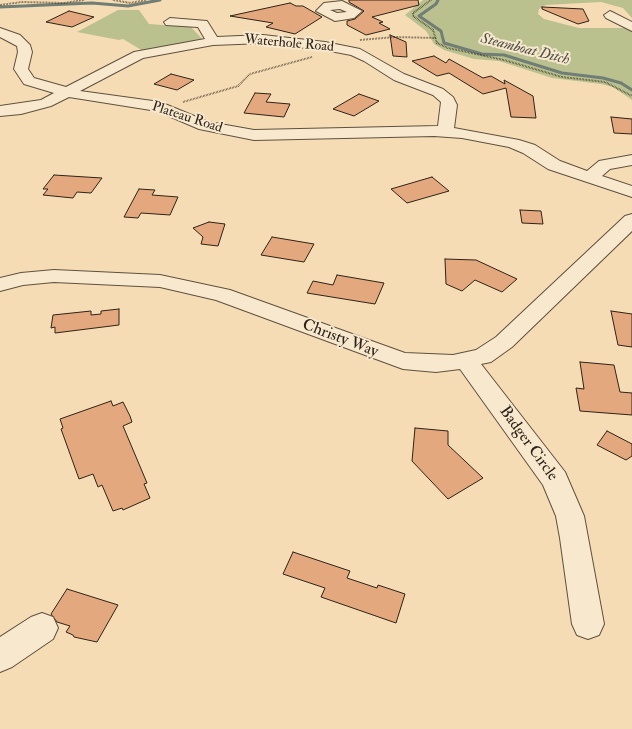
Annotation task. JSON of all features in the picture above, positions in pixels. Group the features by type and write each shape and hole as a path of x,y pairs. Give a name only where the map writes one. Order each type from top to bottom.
{"street":[{"path":"321,36 324,21 328,15"},
{"path":"610,15 632,27"},
{"path":"170,22 203,24 213,41"},
{"name":"Plateau Road","path":"0,32 15,38 23,45 25,52 21,65 24,77 36,84 67,92 97,99 160,107 205,126 254,135 445,131 475,136 513,158 554,165 632,192"},
{"name":"Waterhole Road","path":"0,111 30,108 67,92 139,55 213,41 321,36 333,47 369,58 399,77 444,96 448,100 449,110 445,131"},
{"path":"590,177 605,165 632,160"},
{"name":"Christy Way","path":"0,285 21,279 54,276 160,281 229,298 403,361 436,364 466,361 483,356 504,342 632,220"},
{"name":"Badger Circle","path":"466,361 555,480 570,516 588,624"},
{"path":"0,656 42,628"}],"path":[{"path":"0,5 22,2 64,3 84,0"},
{"path":"112,0 130,3 146,0"},
{"path":"431,0 414,13 413,16 433,30 436,43 448,48 504,60 562,77 605,82 632,96"},
{"path":"182,102 238,86 250,74 318,56 333,47 373,38 436,38"}],"green space":[{"path":"423,0 632,0 632,18 623,8 601,2 546,5 539,9 538,14 544,19 579,28 632,28 632,100 613,87 552,78 499,61 474,59 444,50 434,44 426,31 405,15"},
{"path":"118,10 139,10 149,24 191,27 203,40 143,51 123,39 119,40 77,32"}],"building":[{"path":"349,0 418,0 419,5 372,17 383,22 379,23 390,29 366,35 347,25 347,21 355,19 364,11 349,2"},
{"path":"290,3 296,6 303,6 322,17 295,34 266,27 273,23 230,16"},
{"path":"542,7 583,9 589,21 578,24 542,9"},
{"path":"69,11 94,17 72,27 46,22"},
{"path":"390,35 406,42 407,57 393,56"},
{"path":"434,56 446,63 449,59 483,78 491,76 505,84 504,80 533,96 536,118 511,117 506,88 483,94 449,73 437,76 412,61"},
{"path":"171,74 194,80 177,90 154,84"},
{"path":"255,93 271,94 266,102 290,104 284,117 244,113"},
{"path":"359,94 379,101 354,116 333,109"},
{"path":"611,117 632,119 632,134 614,133"},
{"path":"54,175 102,178 91,193 77,192 73,198 43,195 48,189 43,189"},
{"path":"432,177 449,191 407,203 391,189"},
{"path":"139,189 155,190 152,195 178,197 170,215 141,213 138,218 124,217"},
{"path":"520,210 541,211 543,224 522,223"},
{"path":"209,222 225,224 218,246 201,244 203,237 193,228"},
{"path":"272,237 314,244 304,262 261,255"},
{"path":"445,259 476,260 517,279 502,292 475,280 462,291 446,284"},
{"path":"337,275 384,283 375,304 307,293 313,281 333,285"},
{"path":"119,309 119,325 55,333 55,327 51,328 53,315 91,311 91,315 101,314 101,311"},
{"path":"611,311 632,314 632,347 618,345"},
{"path":"580,362 614,365 620,392 632,393 632,415 580,411 576,388 584,389"},
{"path":"111,401 113,406 123,402 130,416 132,422 123,426 147,483 144,484 150,498 123,510 122,508 113,511 102,485 98,487 93,474 79,479 61,429 63,428 60,419"},
{"path":"415,428 448,431 448,445 483,478 448,499 412,461"},
{"path":"607,431 632,444 632,456 626,460 597,445"},
{"path":"293,552 350,571 347,578 377,588 378,585 405,594 396,623 321,597 325,588 283,574"},
{"path":"67,589 118,605 97,642 74,637 66,632 70,626 57,622 51,614"}],"waterway":[{"path":"0,7 92,3 128,6 160,0"},
{"name":"Steamboat Ditch","path":"438,0 436,4 419,16 441,31 444,43 482,54 504,55 562,73 603,78 621,83 632,90"}]}
